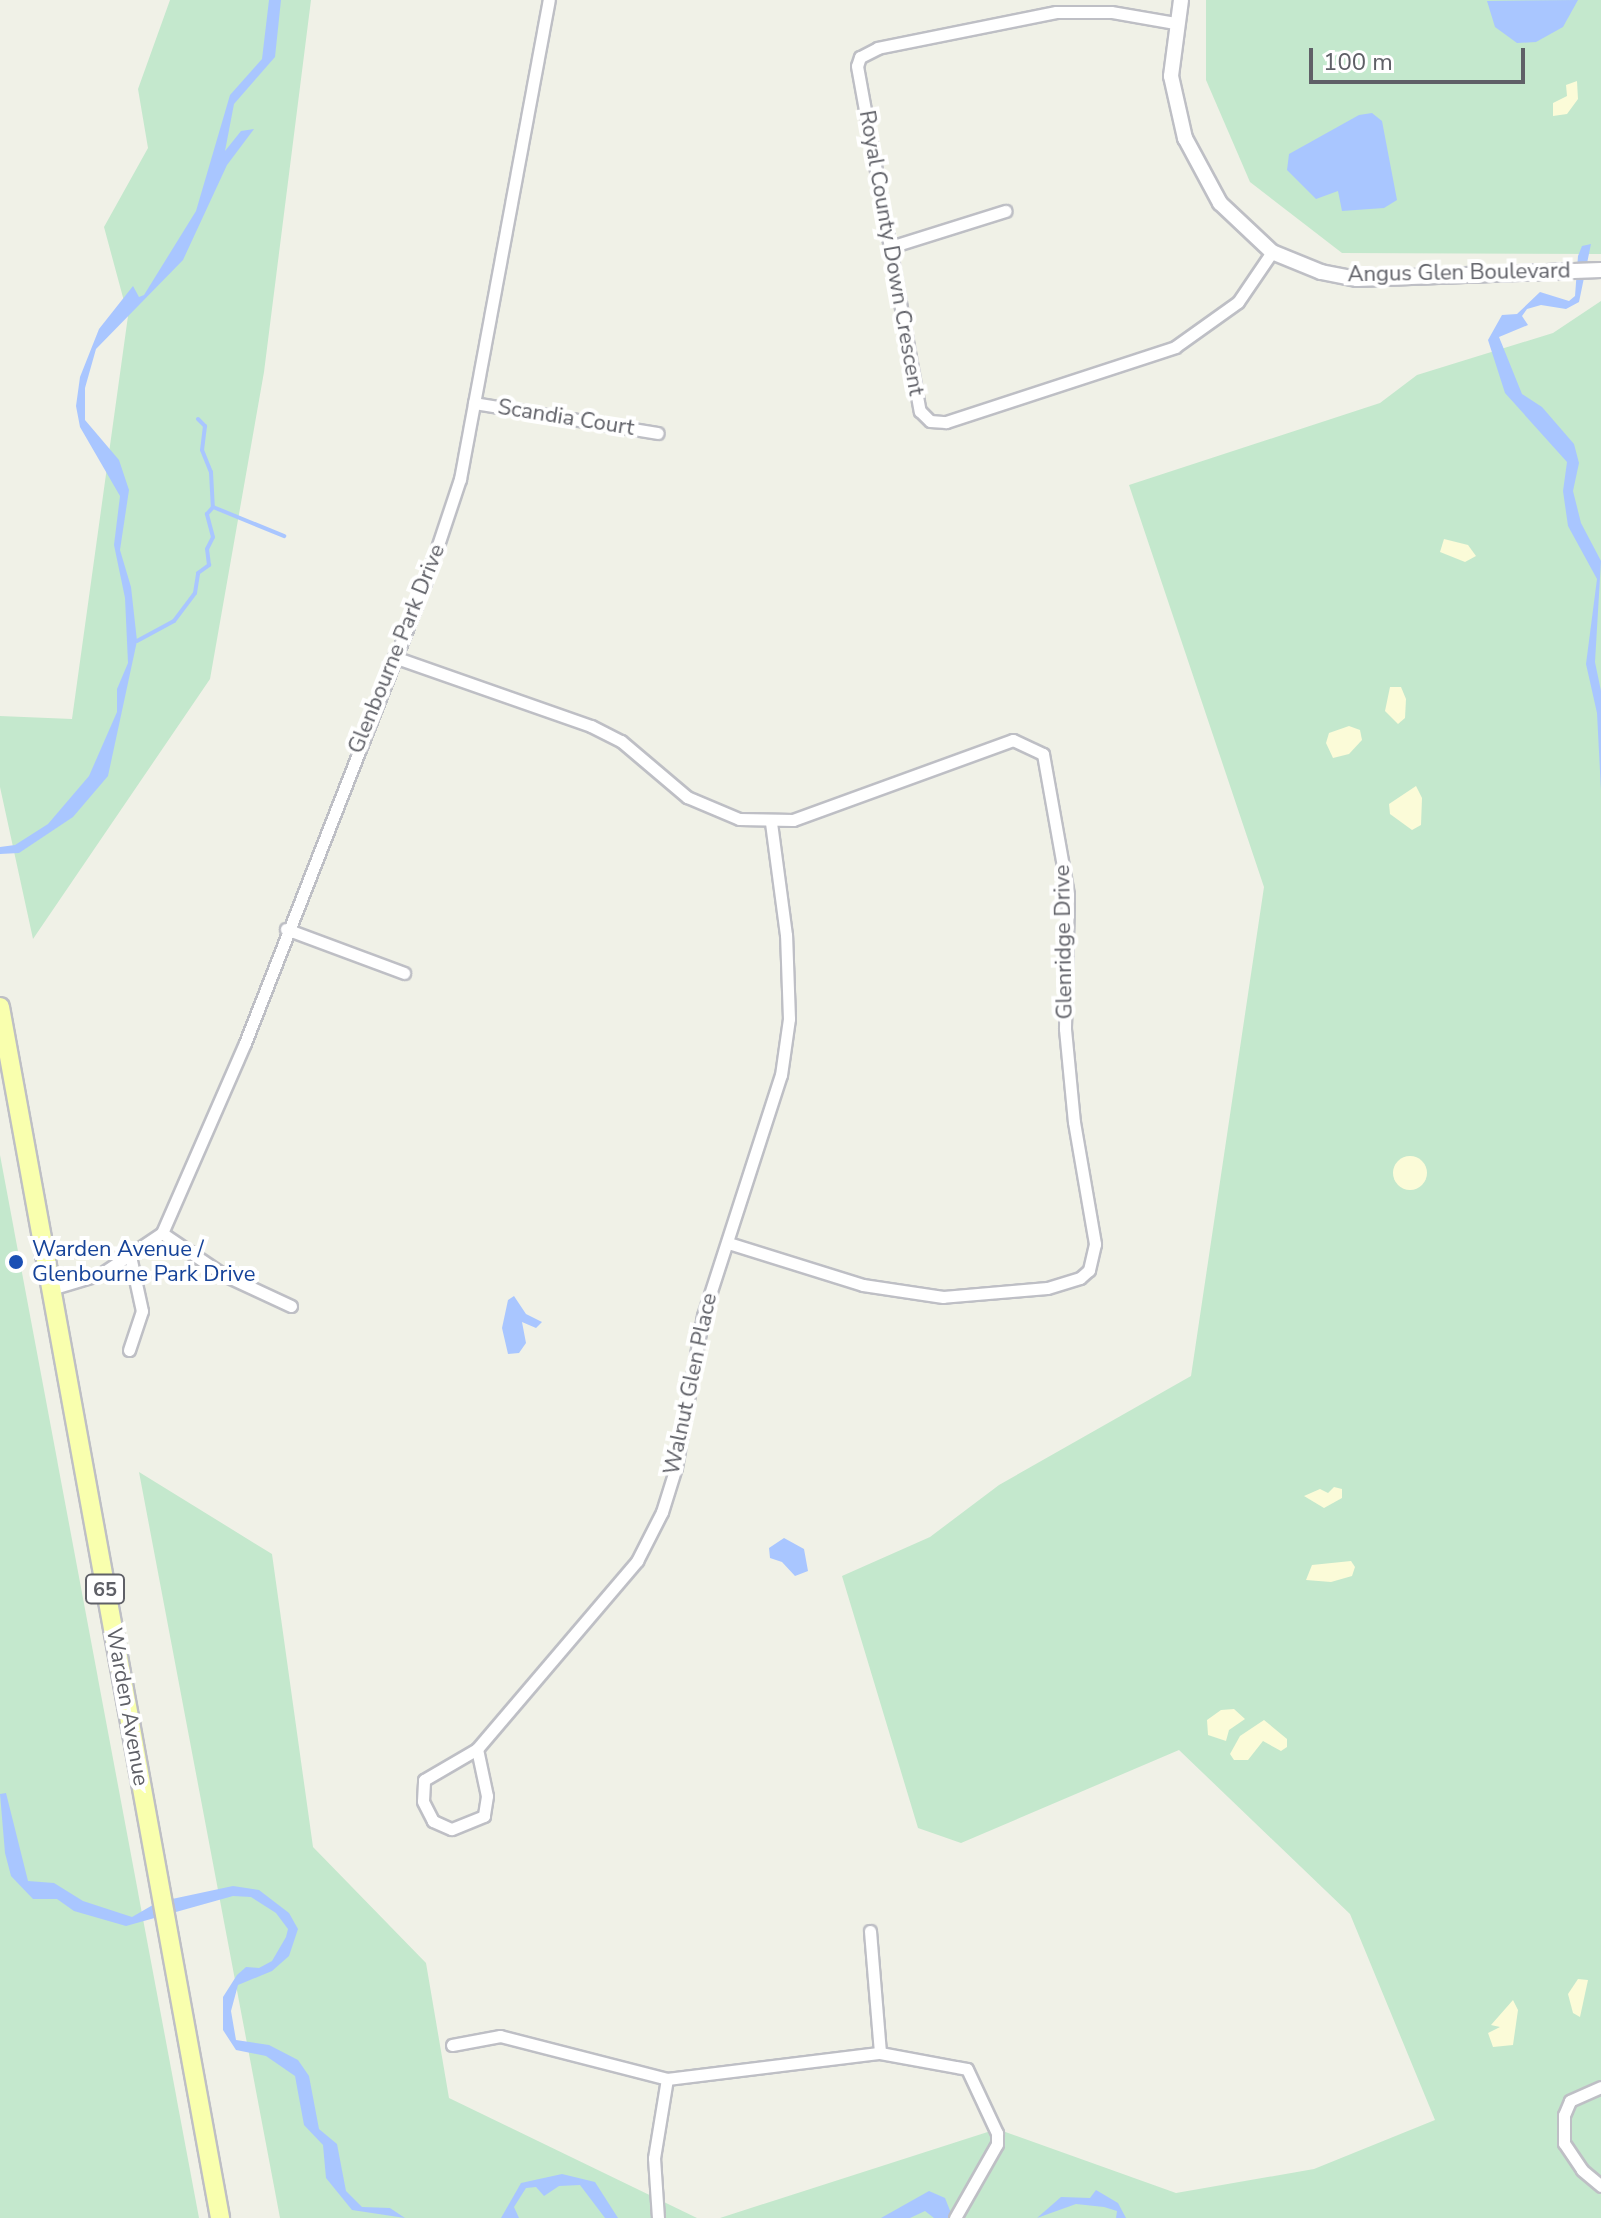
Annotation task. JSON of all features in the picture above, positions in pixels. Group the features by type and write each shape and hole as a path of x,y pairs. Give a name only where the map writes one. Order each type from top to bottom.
{"main road":[{"name":"Warden Avenue","path":"0,1007 220,2218"}],"street":[{"name":"Glenbourne Park Drive","path":"162,1233 245,1043 286,929 448,519 474,403 549,0"},
{"name":"Angus Glen Boulevard","path":"1181,0 1175,23 1172,89 1195,162 1228,214 1272,252 1321,272 1357,279 1601,270"},
{"name":"Royal County Down Crescent","path":"1175,23 1111,12 1056,12 862,54 857,66 918,404 924,417 939,423 1194,338 1238,302 1272,252"},
{"path":"890,247 1005,211"},
{"name":"Scandia Court","path":"474,403 658,433"},
{"name":"Glenridge Drive","path":"394,657 565,714 621,741 698,802 739,819 771,822 840,806 1013,740 1043,754 1068,895 1065,1029 1074,1122 1095,1244 1089,1270 1071,1281 1010,1294 943,1297 863,1285 728,1243"},
{"name":"Walnut Glen Place","path":"477,1749 487,1796 484,1816 451,1829 433,1821 423,1801 424,1780 477,1749 637,1561 655,1531 676,1467 703,1316 781,1075 789,1019 786,935 771,822"},
{"path":"286,929 404,973"},
{"path":"51,1289 86,1281 162,1233 222,1274 291,1306"},
{"path":"129,1350 142,1311 130,1256"},
{"path":"870,1931 880,2053"},
{"path":"452,2045 500,2036 667,2079 880,2053 967,2069 997,2133 991,2163 955,2218"},
{"path":"658,2218 654,2158 667,2079"},
{"path":"1601,2087 1570,2101 1564,2115 1564,2143 1582,2170 1601,2186"}],"shaded area":[{"path":"170,0 311,0 264,372 210,679 33,939 0,787 0,716 72,719 128,316 104,227 148,148 138,89"},
{"path":"1206,0 1601,0 1601,254 1342,253 1250,182 1206,80"},
{"path":"1601,301 1601,2218 720,2218 997,2129 1176,2193 1314,2169 1435,2120 1350,1914 1179,1750 961,1843 918,1828 842,1576 930,1537 999,1485 1191,1376 1264,887 1129,485 1380,403 1417,375 1553,333"},
{"path":"0,1155 199,2218 0,2218"},
{"path":"139,1472 272,1554 313,1847 426,1963 449,2098 697,2218 280,2218"}],"sand":[{"path":"1577,81 1578,99 1567,114 1553,116 1553,103 1567,96 1566,85"},
{"path":"1444,539 1468,545 1476,556 1465,562 1440,552"},
{"path":"1390,687 1401,687 1406,699 1405,718 1398,724 1385,711"},
{"path":"1349,726 1360,730 1362,740 1349,754 1333,758 1326,743 1329,733"},
{"path":"1416,786 1422,798 1421,825 1412,830 1390,814 1389,804"},
{"path":"1410,1156 1422,1161 1427,1173 1422,1185 1410,1190 1398,1185 1393,1173 1398,1161"},
{"path":"1334,1487 1342,1489 1342,1498 1324,1508 1304,1496 1320,1489 1328,1493"},
{"path":"1351,1561 1355,1567 1352,1576 1331,1582 1306,1580 1312,1565"},
{"path":"1234,1709 1245,1719 1229,1730 1226,1741 1208,1735 1207,1720 1221,1710"},
{"path":"1264,1720 1287,1739 1287,1747 1281,1751 1263,1741 1248,1760 1234,1760 1230,1754 1240,1736"},
{"path":"1578,1979 1588,1980 1580,2017 1573,2013 1568,1994"},
{"path":"1513,2000 1518,2010 1513,2045 1493,2047 1488,2033 1500,2027 1491,2025"}],"water":[{"path":"269,0 281,0 275,57 234,104 225,151 241,131 254,129 227,165 183,260 96,349 85,388 85,420 119,460 129,490 120,550 131,587 137,641 108,776 73,817 19,853 0,854 0,847 15,845 48,824 89,776 117,712 117,689 128,663 125,598 114,545 120,496 80,427 76,406 80,377 99,329 133,286 139,297 144,295 196,211 230,95 262,59"},
{"path":"1578,0 1563,27 1536,42 1517,43 1495,27 1487,1"},
{"path":"1372,113 1382,121 1397,200 1384,208 1342,211 1338,191 1316,199 1287,170 1289,154 1359,115"},
{"path":"1591,244 1579,302 1566,309 1541,305 1527,309 1522,316 1528,325 1499,337 1522,394 1542,407 1574,444 1579,463 1573,491 1581,523 1601,561 1595,662 1601,691 1601,791 1597,713 1586,664 1597,579 1568,526 1563,491 1567,462 1505,393 1488,340 1502,315 1517,314 1540,292 1569,301 1575,296 1578,256 1582,246"},
{"path":"514,1296 526,1314 542,1322 536,1328 522,1322 526,1343 519,1353 508,1354 502,1328 508,1300"},
{"path":"784,1538 804,1549 808,1571 795,1576 782,1562 770,1558 769,1548"},
{"path":"6,1793 28,1881 54,1883 83,1901 132,1917 158,1902 233,1886 259,1890 289,1913 298,1929 289,1956 272,1971 238,1985 231,2011 236,2040 269,2045 298,2060 309,2076 319,2129 337,2144 346,2191 362,2207 390,2208 405,2218 352,2210 326,2178 323,2145 304,2125 295,2076 266,2056 236,2050 223,2030 223,1997 237,1975 246,1967 259,1968 272,1961 286,1937 288,1929 276,1913 251,1897 233,1896 126,1926 74,1911 57,1899 33,1899 11,1876 5,1853 0,1794"},
{"path":"562,2174 595,2182 618,2218 605,2218 580,2185 559,2186 544,2196 536,2187 526,2188 514,2207 519,2218 501,2218 521,2183"},
{"path":"1096,2190 1118,2203 1126,2218 1116,2218 1117,2211 1104,2207 1076,2204 1037,2218 1061,2197 1090,2198"},
{"path":"929,2191 945,2198 953,2218 934,2218 925,2211 910,2218 881,2218"}],"waterway":[{"path":"198,419 205,426 202,450 211,472 213,507"},
{"path":"213,507 284,536"},
{"path":"137,641 174,621 195,593 198,573 209,565 207,549 213,537 207,514 213,507"}],"place":[{"name":"Warden Avenue / Glenbourne Park Drive","path":"16,1262"}]}
